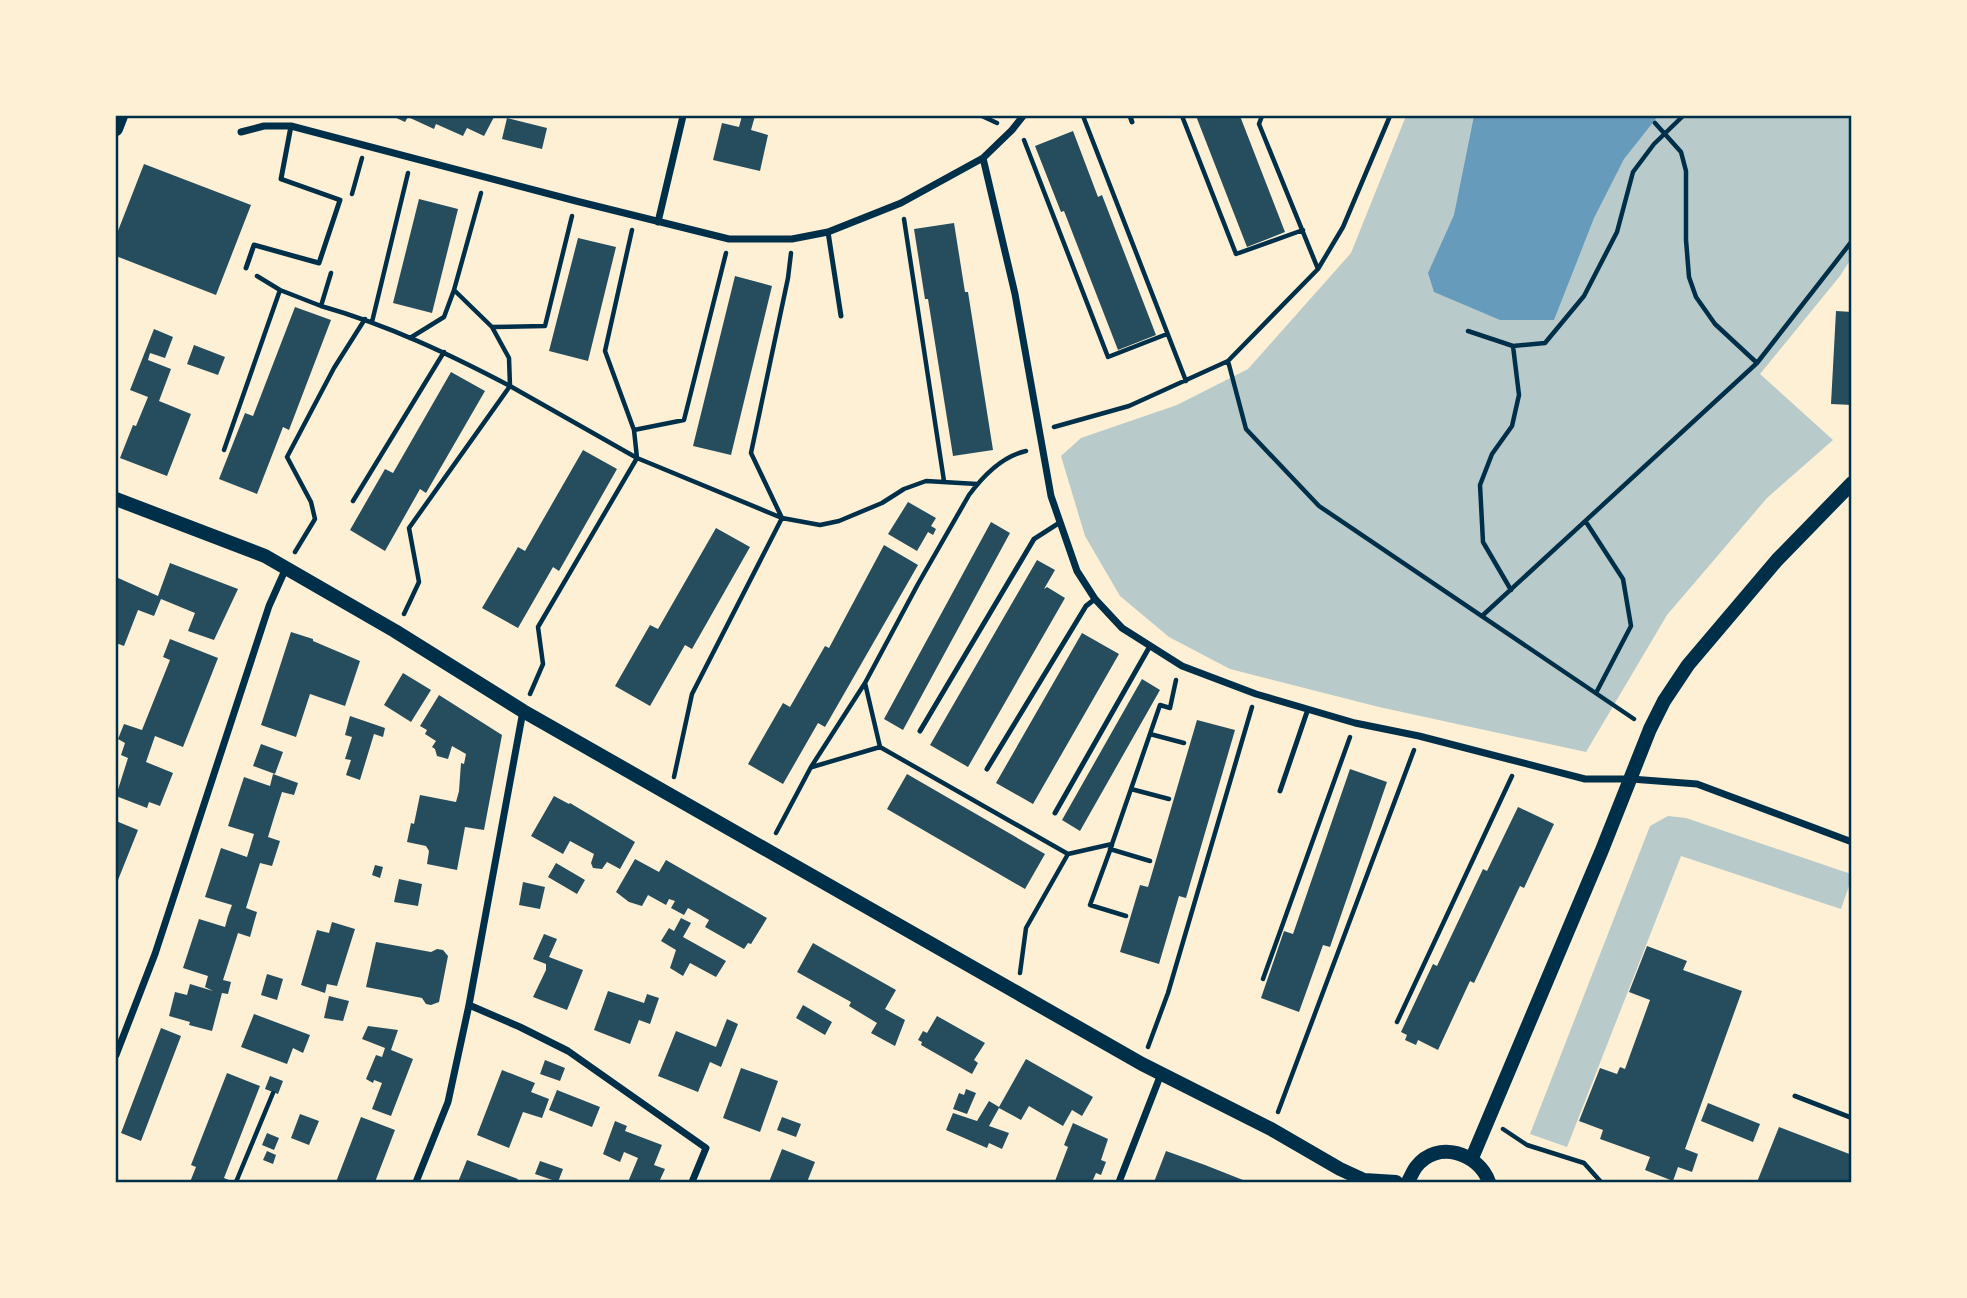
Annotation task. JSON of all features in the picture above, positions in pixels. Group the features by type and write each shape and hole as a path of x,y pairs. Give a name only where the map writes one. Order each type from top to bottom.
{"main road":[{"path":"116,129 121,116"},
{"path":"1472,1158 1490,1121 1632,779 1650,729 1664,701 1688,665 1777,560 1852,483"},
{"path":"116,499 265,556 286,567 523,711 1161,1073 1271,1129 1340,1169 1364,1180 1396,1182"},
{"path":"1408,1182 1417,1166 1433,1154 1453,1152 1472,1158 1486,1172 1489,1182"}],"street":[{"path":"658,222 683,116"},
{"path":"241,132 264,126 291,127 729,239 792,239 828,232 901,203 983,158 1023,116"},
{"path":"983,158 1015,294 1041,447 1059,523 1077,571 1095,599 1122,628 1182,666 1256,694 1355,723 1419,736 1585,779 1697,784 1852,842"},
{"path":"116,1055 155,954 268,606 286,567"},
{"path":"416,1182 448,1102 469,1005 523,711"},
{"path":"469,1005 568,1051 706,1148 692,1182"},
{"path":"1119,1182 1161,1073"}],"lane":[{"path":"246,268 254,246 319,263 340,200 281,179 291,127"},
{"path":"828,232 841,316"},
{"path":"920,731 1034,540 1059,523"},
{"path":"987,769 1086,606 1095,599"},
{"path":"1055,813 1150,646"},
{"path":"1280,791 1308,709"},
{"path":"1795,1096 1852,1118"}],"path":[{"path":"1083,116 1185,381"},
{"path":"1182,116 1236,254 1303,230"},
{"path":"1256,116 1318,269"},
{"path":"1259,124 1262,116"},
{"path":"1039,431 1129,406 1228,361 1318,269 1343,227 1390,116"},
{"path":"1468,331 1513,346 1545,343 1584,296 1617,232 1633,172 1654,144 1683,116"},
{"path":"1017,123 1108,357 1167,334"},
{"path":"1655,123 1681,152 1686,171 1686,240 1689,277 1696,297 1715,324 1757,363"},
{"path":"372,322 412,157"},
{"path":"410,338 444,317 485,177"},
{"path":"492,327 545,326 576,201"},
{"path":"901,203 944,481"},
{"path":"523,711 543,664 538,627 637,458 634,430 606,351 636,216"},
{"path":"634,430 684,420 729,239"},
{"path":"782,518 751,453 788,278 792,239"},
{"path":"1482,617 1757,363 1852,241"},
{"path":"246,268 280,290 321,306"},
{"path":"224,450 280,290"},
{"path":"395,631 419,582 409,528 510,386 509,358 492,327 454,290"},
{"path":"286,567 315,519 311,502 287,457 334,368 365,319 444,352 637,458 782,518 820,525 839,521 926,481 978,484"},
{"path":"1511,590 1483,542 1480,485 1492,454 1512,426 1519,395 1513,346"},
{"path":"353,500 444,352"},
{"path":"1228,361 1246,429 1319,506 1650,729"},
{"path":"767,850 811,767 865,683 918,584 978,484 1009,457 1041,447"},
{"path":"670,794 692,694 782,518"},
{"path":"1586,522 1623,579 1631,626 1596,693"},
{"path":"1126,916 1090,905 1160,705 1170,708 1176,678 1182,666"},
{"path":"865,683 880,747"},
{"path":"1156,1028 1256,694"},
{"path":"1264,979 1355,723"},
{"path":"1150,734 1184,743"},
{"path":"1284,1100 1419,736"},
{"path":"811,767 880,747 1068,854 1111,846 1150,861"},
{"path":"1397,1022 1517,762"},
{"path":"1131,789 1169,799"},
{"path":"1022,953 1026,929 1068,854"},
{"path":"236,1182 273,1093"},
{"path":"1490,1121 1527,1145 1584,1163 1601,1182"}],"shaded area":[{"path":"1406,116 1851,116 1851,259 1760,374 1833,440 1767,498 1667,615 1586,752 1379,707 1230,669 1169,637 1120,596 1085,536 1061,456 1081,438 1177,405 1248,369 1351,253"},
{"path":"1668,816 1686,818 1851,874 1841,909 1681,856 1567,1147 1530,1134 1650,826"}],"water":[{"path":"1474,116 1658,116 1624,159 1594,218 1554,320 1500,320 1434,292 1428,273 1454,215"}],"building":[{"path":"392,116 494,117 484,136 467,128 463,136 436,124 434,129 408,117 405,122"},
{"path":"742,116 755,116 751,130 768,135 760,171 713,160 722,123 739,127"},
{"path":"1196,116 1240,116 1285,232 1247,247"},
{"path":"507,118 547,128 542,149 502,139"},
{"path":"1073,131 1098,197 1102,195 1156,335 1118,350 1064,211 1061,212 1035,146"},
{"path":"144,164 251,205 216,295 116,256 116,236"},
{"path":"419,199 458,209 432,313 393,303"},
{"path":"954,223 965,292 968,292 993,450 953,456 914,229"},
{"path":"578,238 616,247 588,361 549,351"},
{"path":"735,276 772,286 731,455 693,446"},
{"path":"295,307 331,320 289,430 283,427 257,494 219,479 245,413 253,416"},
{"path":"1836,311 1852,312 1852,405 1831,404"},
{"path":"154,329 173,337 165,358 150,353 148,360 171,369 159,401 191,414 167,476 120,458 148,397 130,390"},
{"path":"194,345 225,357 218,375 187,364"},
{"path":"451,372 485,391 426,493 420,489 385,551 350,530 385,469 393,473"},
{"path":"583,450 617,469 559,571 553,567 518,628 482,608 518,547 525,551"},
{"path":"908,502 936,518 931,526 936,529 933,535 928,532 917,551 888,534"},
{"path":"991,522 1010,533 903,730 884,719"},
{"path":"716,528 750,547 692,649 685,645 650,706 615,686 650,625 658,629"},
{"path":"884,545 918,565 825,727 818,723 783,784 748,764 783,703 790,707 825,646 829,648"},
{"path":"1037,560 1055,570 1044,589 1047,587 1065,598 968,767 930,745"},
{"path":"170,563 238,589 214,640 188,631 195,613 161,599 154,616 138,610 124,646 116,643 116,577 158,596"},
{"path":"291,632 360,661 345,706 310,694 296,737 261,725"},
{"path":"1082,633 1119,654 1033,804 996,783"},
{"path":"170,639 218,658 183,747 155,736 146,762 173,773 160,806 149,802 147,808 116,796 128,758 121,755 125,743 118,739 124,724 142,730 170,660 163,657"},
{"path":"403,673 431,690 411,722 384,705"},
{"path":"1142,679 1160,690 1080,831 1062,820"},
{"path":"439,695 502,735 484,830 465,827 457,870 427,864 429,851 426,846 407,842 420,795 456,802 459,791 461,763 464,764 466,754 452,746 448,759 437,756 432,747 436,741 425,734 427,730 420,726"},
{"path":"350,716 385,728 383,737 374,734 360,780 346,775 351,760 345,759 352,737 345,735"},
{"path":"1197,720 1235,730 1186,898 1179,896 1159,964 1120,952 1140,885 1148,887"},
{"path":"261,744 283,752 275,774 253,766"},
{"path":"1350,769 1387,782 1330,947 1323,945 1299,1012 1261,998 1284,931 1293,934"},
{"path":"273,774 298,783 294,795 282,792 275,814 268,837 280,841 272,866 260,863 246,908 257,912 250,937 238,933 223,980 231,982 228,994 222,993 212,1031 189,1025 190,1022 169,1016 175,992 187,995 190,984 213,991 205,987 208,976 183,968 199,919 225,927 232,905 205,897 221,848 247,857 254,834 228,826 244,777 270,786"},
{"path":"907,774 1045,854 1025,889 887,809"},
{"path":"554,796 635,842 620,869 607,862 602,869 593,868 591,863 594,854 570,841 563,854 531,836"},
{"path":"1518,807 1554,824 1524,888 1520,886 1474,983 1470,981 1438,1050 1418,1040 1416,1045 1405,1040 1407,1035 1401,1032 1433,964 1437,966 1483,869 1487,871"},
{"path":"116,821 138,830 116,885"},
{"path":"635,859 659,872 666,860 767,918 751,944 748,943 744,949 705,927 709,920 697,913 688,908 684,915 671,908 675,901 669,899 666,905 648,895 642,906 629,902 616,892"},
{"path":"556,863 585,880 577,894 548,877"},
{"path":"375,865 383,867 380,878 372,875"},
{"path":"399,879 422,884 418,906 394,902"},
{"path":"523,882 545,887 540,909 519,905"},
{"path":"681,918 691,923 683,937 726,961 716,977 690,963 683,976 670,968 676,950 661,941 669,928 674,931"},
{"path":"332,922 355,929 337,986 327,984 325,993 301,985 317,930 329,933"},
{"path":"544,934 557,939 549,957 583,970 567,1010 533,997 546,970 546,964 533,959"},
{"path":"376,942 431,952 443,950 448,956 439,1002 426,1004 422,998 366,987"},
{"path":"813,943 896,990 885,1009 905,1020 895,1046 871,1033 877,1023 849,1006 851,1002 797,972"},
{"path":"1647,946 1687,961 1683,970 1742,991 1685,1149 1698,1154 1692,1172 1678,1167 1673,1181 1645,1170 1650,1157 1600,1139 1603,1130 1579,1121 1600,1068 1617,1074 1620,1067 1625,1069 1650,1000 1629,992"},
{"path":"267,974 283,979 277,1000 261,995"},
{"path":"608,991 644,1003 647,994 659,998 650,1024 639,1020 630,1044 594,1030"},
{"path":"329,996 349,1001 343,1021 324,1018"},
{"path":"803,1005 832,1022 825,1035 796,1018"},
{"path":"254,1014 310,1035 303,1053 293,1048 287,1064 241,1047"},
{"path":"937,1016 985,1043 974,1060 978,1063 972,1074 921,1045 922,1042 918,1040 923,1031 927,1033"},
{"path":"727,1019 738,1024 721,1067 710,1062 698,1092 658,1076 676,1031 716,1047"},
{"path":"368,1026 398,1030 391,1050 413,1059 391,1116 372,1109 382,1083 374,1080 373,1083 366,1079 376,1055 382,1057 385,1048 362,1039"},
{"path":"161,1028 181,1036 141,1141 121,1133"},
{"path":"1026,1059 1093,1097 1082,1116 1072,1110 1063,1126 1029,1106 1021,1120 999,1108 989,1126 1009,1133 1002,1149 989,1143 987,1148 946,1130 953,1113 977,1121 989,1101 999,1107"},
{"path":"545,1060 565,1068 560,1081 540,1074"},
{"path":"741,1068 778,1081 760,1132 723,1118"},
{"path":"502,1070 535,1083 531,1092 549,1099 542,1118 523,1112 509,1148 477,1135"},
{"path":"227,1073 260,1086 224,1178 229,1182 190,1182 196,1167 191,1165"},
{"path":"270,1076 283,1081 278,1094 265,1089"},
{"path":"966,1089 976,1093 967,1114 953,1109 959,1093 964,1095"},
{"path":"557,1090 600,1107 592,1127 549,1110"},
{"path":"1708,1103 1760,1124 1753,1142 1701,1121"},
{"path":"300,1114 319,1121 309,1145 291,1138"},
{"path":"361,1117 395,1130 375,1182 336,1182"},
{"path":"782,1117 801,1124 796,1137 777,1130"},
{"path":"615,1121 627,1126 625,1131 662,1145 654,1165 665,1169 659,1182 628,1182 638,1158 624,1152 620,1162 603,1154"},
{"path":"1073,1123 1108,1139 1101,1160 1106,1162 1101,1175 1096,1173 1092,1182 1055,1181 1068,1147 1064,1145"},
{"path":"1779,1127 1852,1155 1852,1182 1757,1182"},
{"path":"267,1133 279,1138 274,1150 262,1145"},
{"path":"782,1149 815,1162 807,1182 769,1182"},
{"path":"267,1151 276,1155 273,1164 263,1160"},
{"path":"1166,1151 1205,1165 1248,1182 1154,1182"},
{"path":"467,1160 518,1179 516,1182 458,1182"},
{"path":"540,1161 563,1169 558,1182 535,1174"}]}
